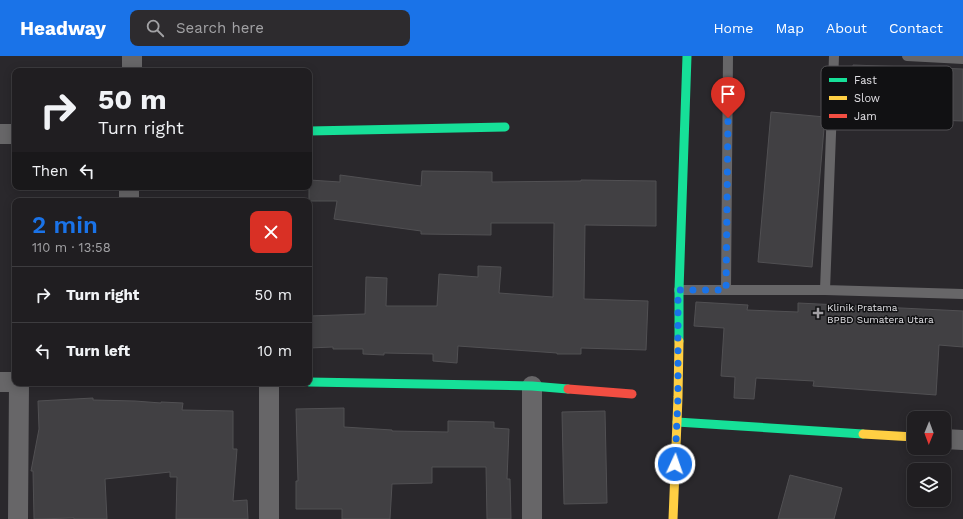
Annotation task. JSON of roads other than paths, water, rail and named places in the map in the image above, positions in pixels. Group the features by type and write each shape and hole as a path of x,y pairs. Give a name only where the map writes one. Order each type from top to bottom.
{"street":[{"path":"132,56 132,68"},
{"path":"673,519 677,422 678,290 686,56"},
{"path":"312,131 505,127"},
{"path":"0,134 12,134"},
{"path":"0,382 12,382"},
{"path":"312,382 532,386 632,394"},
{"path":"18,519 19,386"},
{"path":"268,519 269,386"},
{"path":"532,386 532,519"},
{"path":"677,422 907,437"},
{"path":"951,439 963,440"}],"lane":[{"path":"726,290 728,56"},
{"path":"834,56 834,66"},
{"path":"907,56 963,59"},
{"path":"825,290 831,130"},
{"path":"678,290 825,290 963,294"}],"place":[{"name":"Klinik Pratama BPBD Sumatera Utara","path":"818,313"}]}
